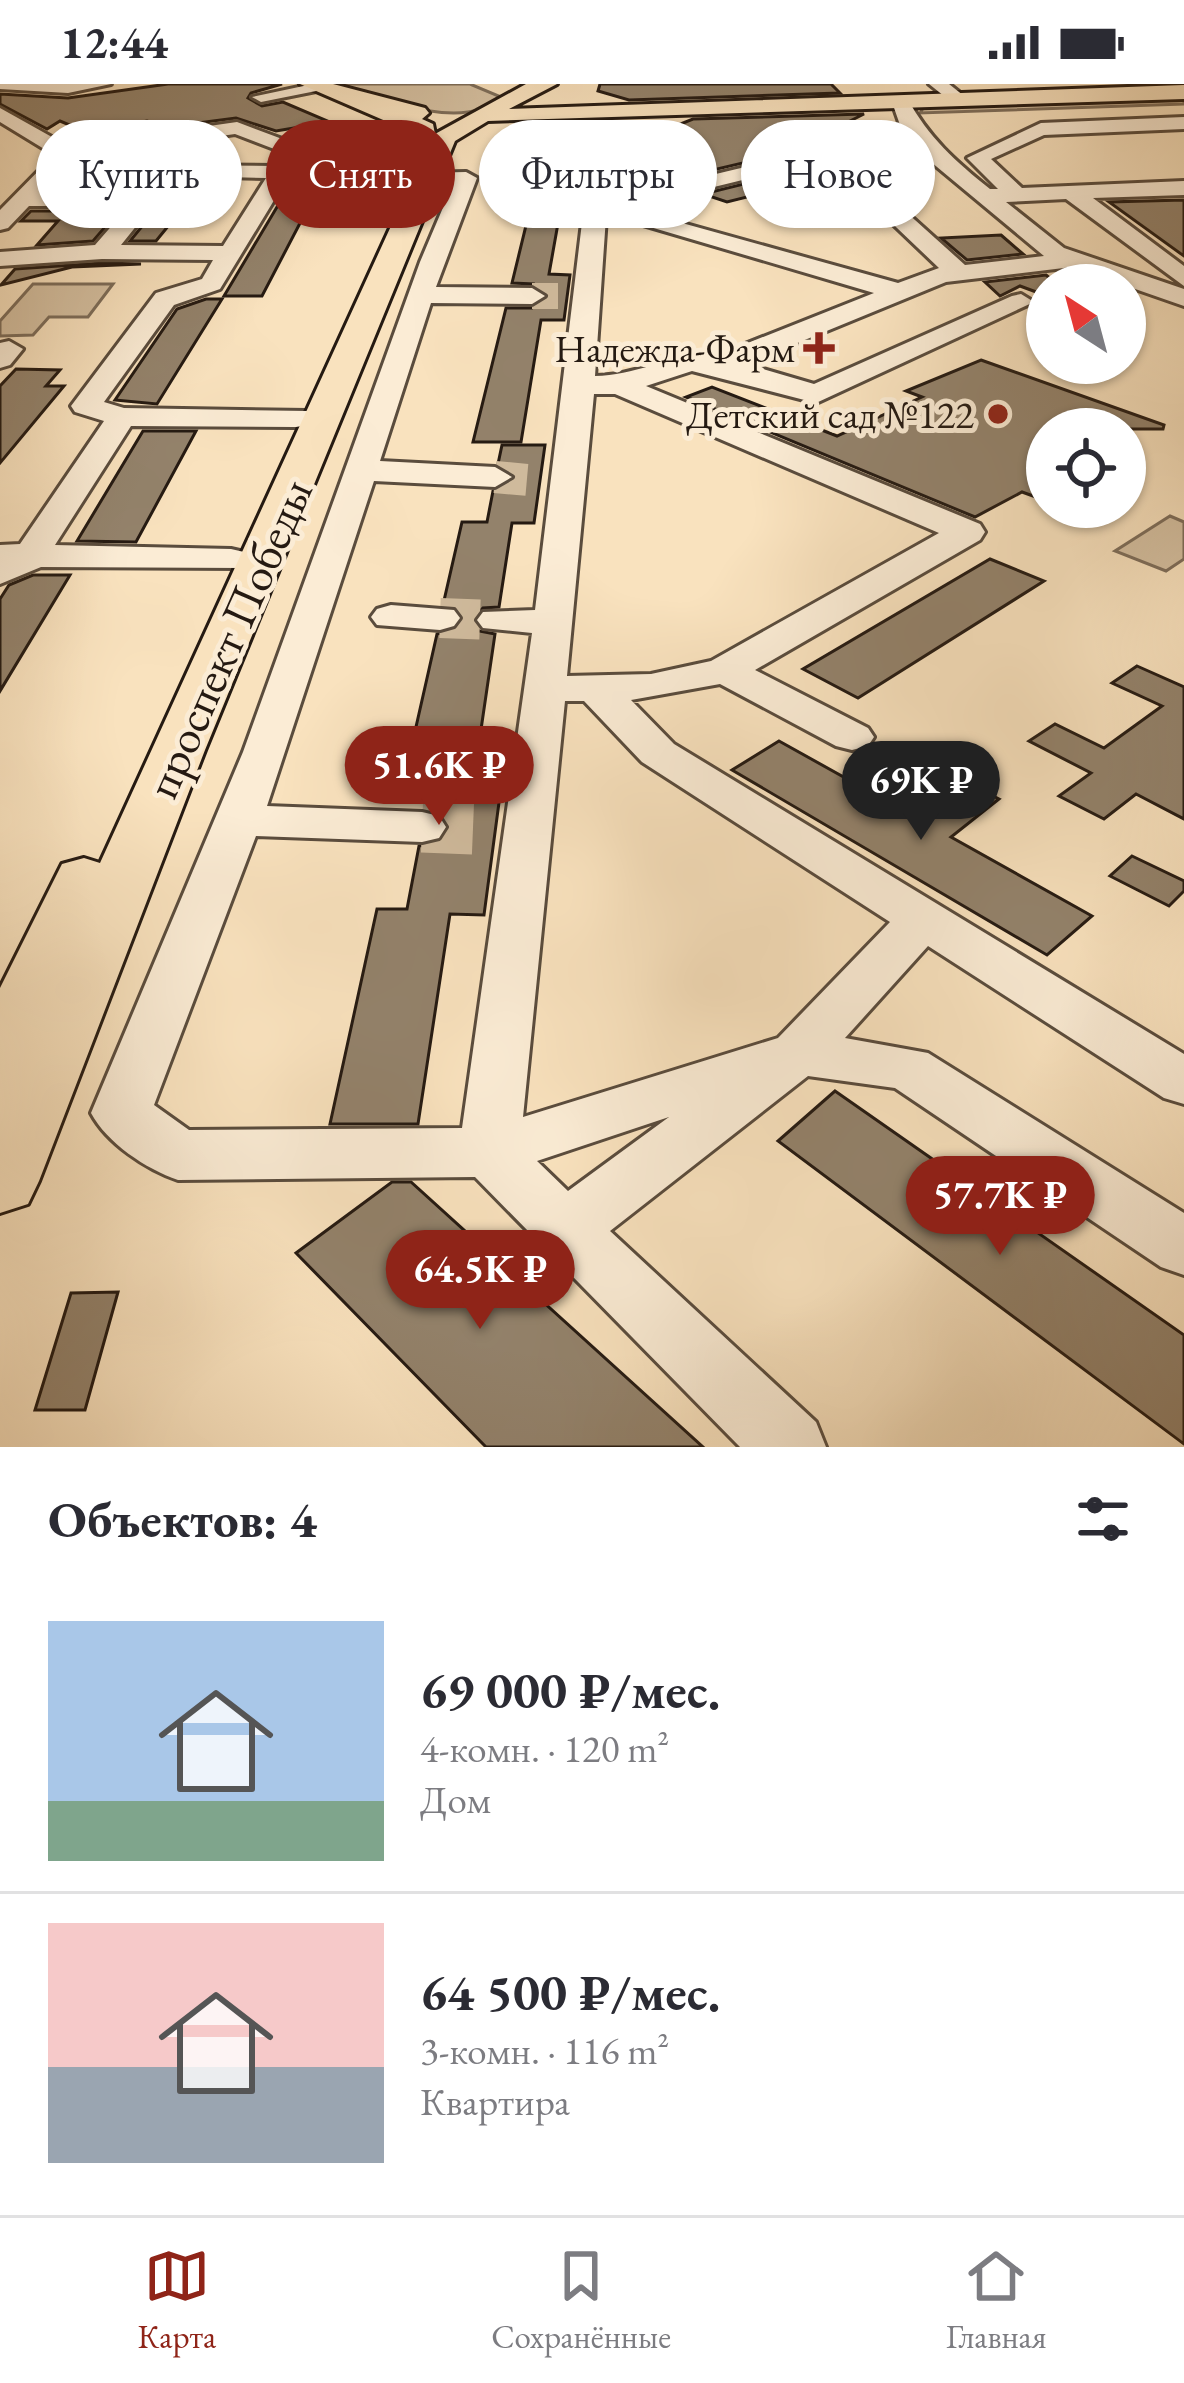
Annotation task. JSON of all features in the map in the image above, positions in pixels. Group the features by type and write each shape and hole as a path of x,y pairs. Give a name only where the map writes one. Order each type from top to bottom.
{"main road":[{"path":"488,84 557,107 598,112"},
{"name":"проспект Победы","path":"455,128 522,95 528,87 546,84"},
{"path":"317,86 380,107 481,118 598,112 638,97 901,102 1182,88"},
{"name":"проспект Победы","path":"380,107 411,120"},
{"name":"проспект Победы","path":"0,1063 296,418 416,228"},
{"name":"проспект Победы","path":"0,1181 177,749 407,300 431,228"}],"street":[{"path":"0,84 68,88 102,84"},
{"path":"938,84 960,100"},
{"path":"261,97 317,86"},
{"path":"901,102 910,120"},
{"path":"0,114 36,135"},
{"path":"993,131 1184,123"},
{"path":"935,139 963,146 1041,129"},
{"path":"963,146 1018,195"},
{"path":"936,156 1040,242 1071,260 1184,298"},
{"path":"7,227 36,186"},
{"path":"988,196 1184,188"},
{"path":"1072,193 1184,278"},
{"path":"266,196 211,284 165,299 86,406 122,417 296,418"},
{"path":"24,199 147,200 102,252"},
{"path":"585,228 578,297 580,385 556,481 550,622 571,690 658,752 1184,1082"},
{"path":"679,228 900,292"},
{"path":"908,228 958,272"},
{"path":"62,230 123,230"},
{"path":"0,259 102,252 231,253"},
{"path":"718,365 958,272 1031,268 1071,260"},
{"path":"532,296 407,300 360,470 265,752 121,1113 178,1155 489,1152 798,1053 908,1068 1184,1246"},
{"path":"580,385 619,385 690,362 718,365 816,394 1021,302"},
{"path":"571,690 651,687 724,670 967,532 619,385"},
{"path":"9,562 122,417"},
{"path":"360,470 495,477"},
{"path":"9,562 231,560"},
{"path":"391,617 440,618"},
{"path":"497,620 550,622"},
{"path":"724,670 852,737"},
{"path":"571,690 513,831 489,1152 790,1447"},
{"path":"237,820 422,827"},
{"path":"565,1229 798,1053 923,919"}],"shaded area":[{"path":"341,84 470,84 501,97 485,107 445,113"},
{"path":"1184,98 1184,104 920,113 924,107"},
{"path":"33,284 113,284 88,317 49,317 33,335 0,336 0,321"},
{"path":"1170,516 1184,522 1184,559 1166,571 1115,551"}],"building":[{"path":"168,84 282,84 248,98 262,106 283,102 325,120 266,120 266,128 236,118 36,123 0,104 0,94 68,98"},
{"path":"600,84 831,84 840,93 629,100 598,91"},
{"path":"864,114 852,120 741,120 741,163 717,169 717,120 693,119"},
{"path":"741,185 741,198 727,202 717,199 717,191"},
{"path":"1184,200 1184,256 1109,202"},
{"path":"31,211 36,211 36,221 21,221"},
{"path":"266,226 297,228 262,296 224,296"},
{"path":"52,228 104,228 93,241 37,245"},
{"path":"141,228 167,228 156,241 130,241"},
{"path":"525,228 557,228 549,274 570,275 564,320 541,320 521,442 473,442 506,308 532,308 549,298 534,284 512,283"},
{"path":"1001,235 1023,254 967,260 941,238"},
{"path":"141,264 72,267 1,285 15,269"},
{"path":"1026,277 1026,288 1020,286 1000,296 985,282"},
{"path":"222,299 157,404 115,400 177,309"},
{"path":"981,360 1026,376 1026,384 1049,384 1116,408 1026,408 1026,493 975,517 686,397 712,387 837,436 922,397 906,391"},
{"path":"16,369 60,370 46,386 64,386 0,463 0,386"},
{"path":"1146,419 1164,425 1163,429 1146,429"},
{"path":"143,431 196,431 136,542 77,541"},
{"path":"502,445 545,445 534,523 512,523 499,607 483,608 472,620 479,631 495,634 478,750 506,750 484,915 450,914 418,1124 330,1124 377,909 407,909 419,846 440,842 450,829 443,814 426,808 437,749 411,749 437,634 455,630 464,618 458,607 443,605 462,522 487,522 493,491 516,479 498,464"},
{"path":"990,559 1044,581 858,698 803,669"},
{"path":"33,575 70,575 0,691 0,599 9,585"},
{"path":"1137,666 1184,687 1184,819 1136,794 1104,819 1059,796 1091,773 1029,741 1055,724 1104,748 1162,706 1112,683"},
{"path":"779,741 910,814 958,778 999,799 951,837 1092,916 1047,955 732,770"},
{"path":"1132,856 1184,881 1184,891 1169,906 1110,876"},
{"path":"835,1091 1184,1335 1184,1444 778,1141"},
{"path":"392,1182 411,1182 703,1447 486,1447 296,1253"},
{"path":"118,1292 85,1410 35,1410 71,1293"}],"tunnel":[{"path":"532,296 567,296"},
{"path":"495,477 540,481"},
{"path":"440,618 497,620"},
{"path":"422,827 495,830"}],"place":[{"name":"Надежда-Фарм","path":"819,348"},
{"name":"Детский сад №122","path":"998,414"}]}
